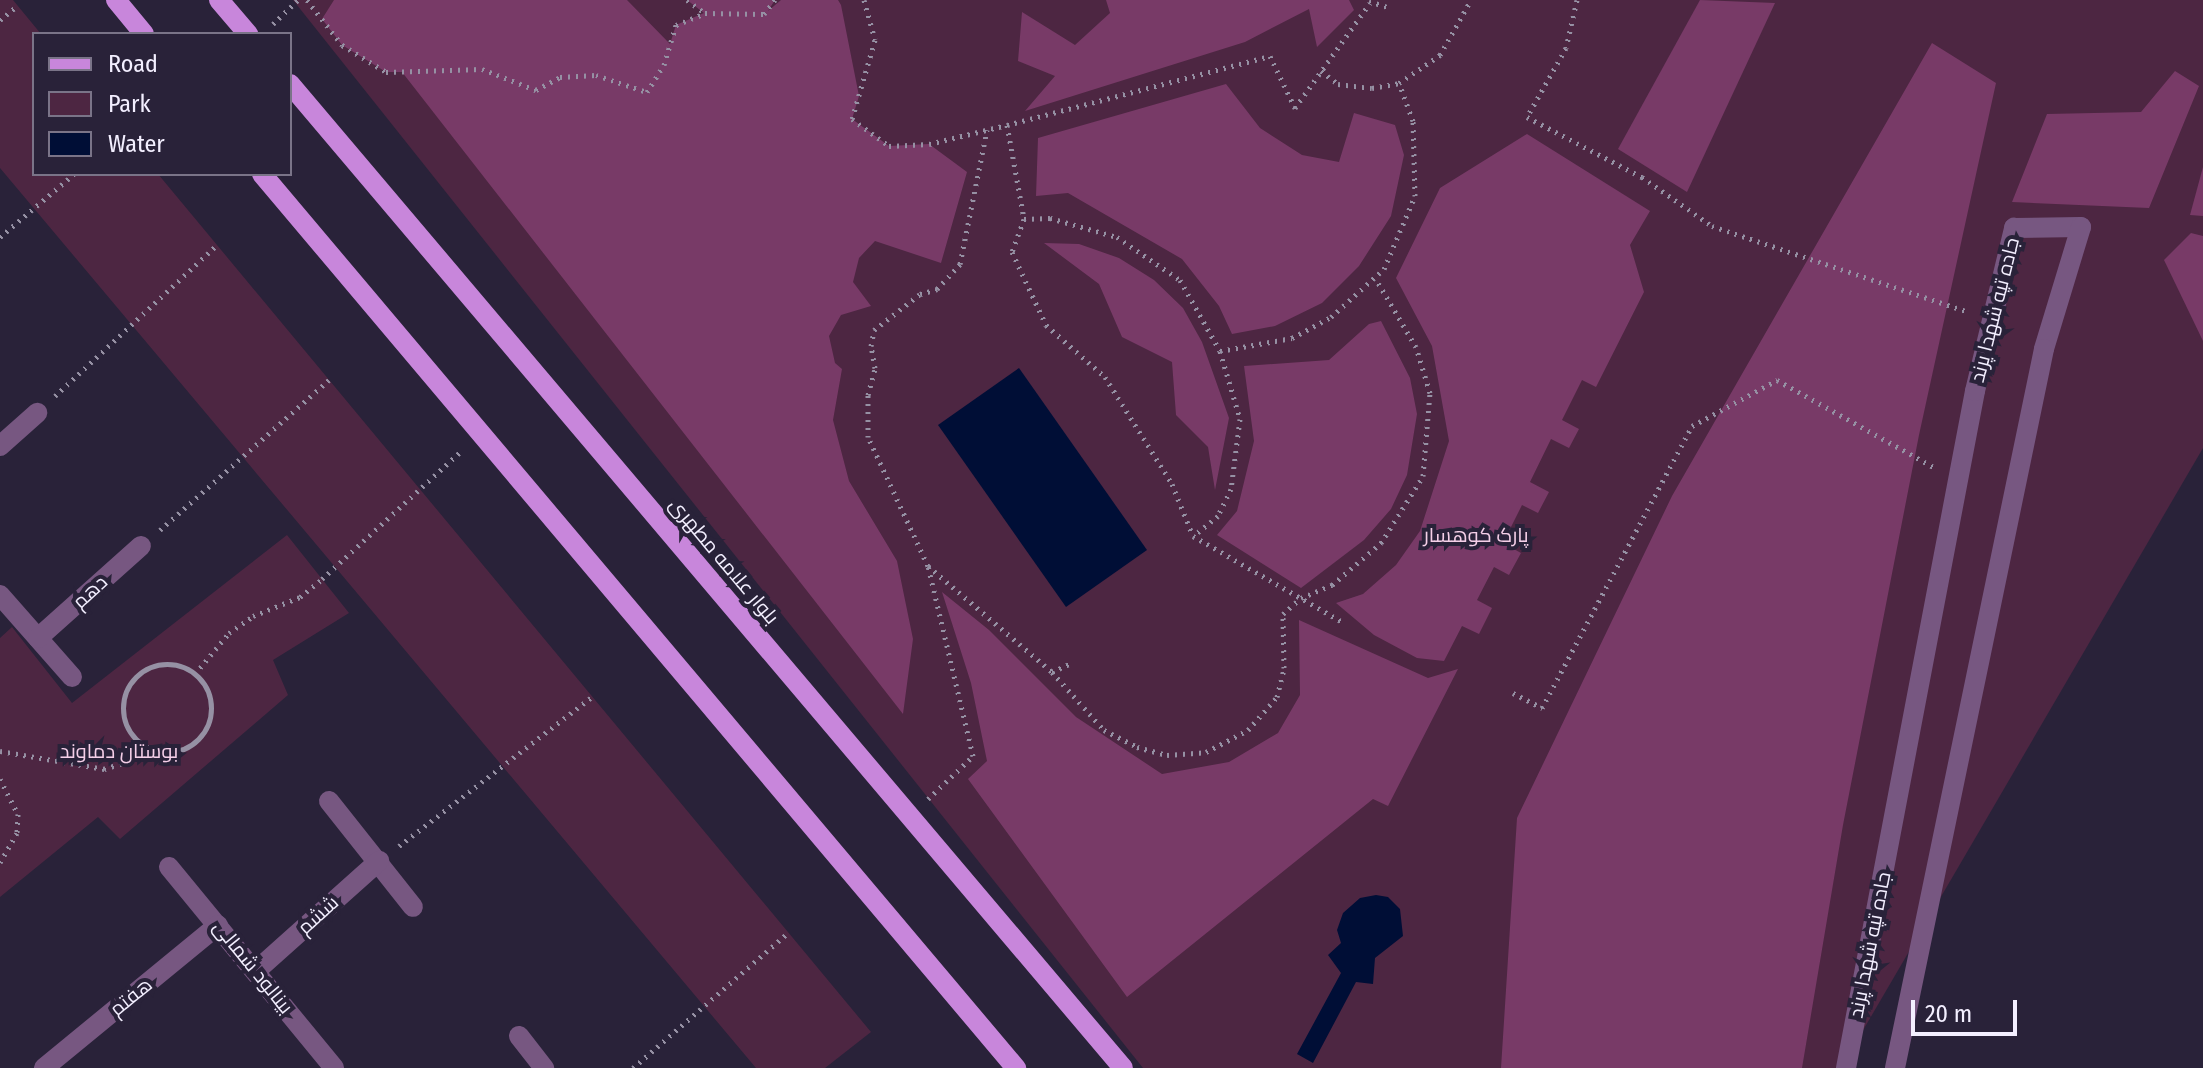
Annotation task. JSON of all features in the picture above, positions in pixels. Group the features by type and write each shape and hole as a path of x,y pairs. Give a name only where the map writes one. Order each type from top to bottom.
{"main road":[{"path":"116,0 142,32"},
{"path":"219,0 246,32"},
{"name":"بلوار علامه مطهری","path":"292,86 1123,1068"},
{"path":"264,176 1016,1068"}],"street":[{"name":"جاده تپه شهدا پرند","path":"1846,1068 1959,481 2014,228 2081,227 2044,349 1895,1068"},
{"path":"0,446 37,413"},
{"name":"دهم","path":"38,638 141,546"},
{"path":"0,595 72,677"},
{"path":"329,801 413,907"},
{"name":"ششم","path":"257,970 379,861"},
{"name":"بینالود شمالی","path":"169,867 257,970 334,1068"},
{"name":"هفتم","path":"44,1068 218,925"},
{"path":"519,1036 544,1068"}],"path":[{"path":"264,32 298,0"},
{"path":"307,0 342,45 386,72 482,69 536,90 560,77 596,75 647,92 664,65 676,25 705,13 764,14 775,0"},
{"path":"687,0 705,13"},
{"path":"864,0 875,40 852,119 889,146 929,144 997,128 1270,56 1295,108 1369,1 1387,7"},
{"path":"1321,71 1338,84 1372,88 1399,83 1440,55 1471,0"},
{"path":"1577,0 1566,48 1527,117 1642,177 1712,226 1993,320"},
{"path":"0,20 17,6"},
{"path":"1220,351 1292,338 1331,317 1376,279 1406,227 1415,196 1413,121 1399,83"},
{"path":"997,128 1007,125 1024,219 1012,252 1046,325 1105,377 1172,484 1193,536 1344,623"},
{"path":"910,817 973,756 928,566 868,437 868,395 875,368 871,346 874,330 920,294 937,289 960,264 987,130"},
{"path":"0,237 72,176"},
{"path":"1024,219 1077,224 1117,237 1149,256 1180,280 1220,351 1240,419 1237,456 1231,489 1218,516 1193,536"},
{"path":"37,413 217,245"},
{"path":"928,566 1052,672 1104,730 1137,747 1167,755 1206,752 1248,730 1277,697 1284,668 1283,614 1301,598 1332,585 1381,543 1423,476 1430,393 1416,347 1376,279"},
{"path":"141,546 329,380"},
{"path":"1513,693 1542,708 1692,426 1777,380 1959,481"},
{"path":"195,674 241,625 300,597 322,579 480,434"},
{"path":"0,751 104,769 160,751 188,747 207,726 210,698 195,674 168,663 153,666 130,683 123,711 127,726 146,747 160,751"},
{"path":"1052,672 1069,664"},
{"path":"379,861 592,697"},
{"path":"0,779 18,814 17,833 0,862"},
{"path":"633,1068 788,933"}],"green space":[{"path":"0,0 13,0 39,32 32,32 32,176 160,176 871,1032 825,1068 756,1068 0,168"},
{"name":"پارک کوهسار","path":"293,0 2203,0 2203,448 1841,1068 1143,1068"},
{"path":"334,0 627,0 670,44 676,25 704,13 687,0 775,0 768,11 781,0 838,0 859,96 852,119 889,146 929,144 967,172 941,263 875,241 859,258 853,282 871,306 841,315 829,336 835,363 842,369 833,420 849,481 897,561 913,639 903,714 402,72 386,72 342,45 322,19"},
{"path":"1106,0 1349,0 1354,10 1317,47 1309,9 1245,42 1025,111 1055,76 1018,61 1022,12 1075,45 1110,13"},
{"path":"1700,0 1775,3 1687,192 1618,149"},
{"path":"1932,43 1996,83 1919,435 1843,825 1802,1068 1501,1068 1517,818 1672,496"},
{"path":"2175,71 2199,86 2149,208 2012,202 2047,114 2141,112"},
{"path":"1226,84 1260,128 1302,155 1339,162 1354,113 1395,125 1404,155 1391,216 1359,266 1322,303 1275,326 1232,334 1219,306 1182,259 1068,193 1036,196 1038,138"},
{"path":"1527,134 1650,211 1630,245 1644,292 1596,387 1582,380 1562,420 1579,429 1569,448 1551,439 1530,482 1549,492 1538,513 1522,505 1503,543 1521,553 1509,575 1494,567 1477,600 1492,608 1479,634 1462,626 1444,661 1417,658 1374,635 1336,603 1363,594 1396,565 1420,531 1449,441 1432,346 1396,278 1440,188"},
{"path":"2203,167 2203,216 2190,215"},
{"path":"2191,233 2203,236 2203,341 2164,260"},
{"path":"1044,243 1079,244 1119,258 1154,280 1183,308 1202,342 1229,418 1215,490 1208,447 1176,415 1172,362 1122,337 1099,284"},
{"path":"1381,321 1410,378 1417,414 1407,475 1391,509 1364,540 1301,588 1217,535 1237,511 1254,441 1244,366 1329,360 1369,324"},
{"name":"بوستان دماوند","path":"287,535 349,613 273,660 288,695 120,839 98,817 0,897 0,638 12,627 72,703"},
{"path":"942,592 989,630 1076,717 1162,774 1229,762 1278,733 1300,695 1299,620 1428,678 1458,669 1388,806 1373,799 1127,997 968,779 987,761 971,683"}],"water":[{"path":"1019,368 1147,550 1066,607 938,425"},
{"path":"1376,895 1388,897 1400,909 1403,936 1375,958 1373,984 1356,982 1313,1063 1297,1054 1341,973 1328,955 1341,943 1337,930 1343,913 1360,898"}]}
